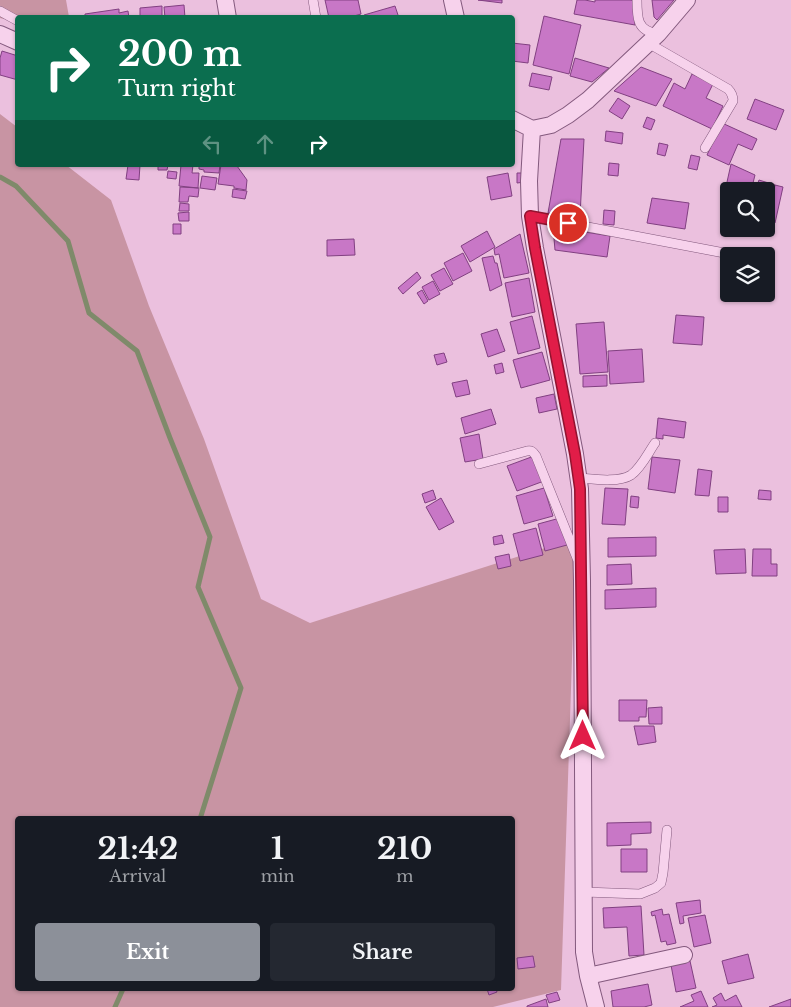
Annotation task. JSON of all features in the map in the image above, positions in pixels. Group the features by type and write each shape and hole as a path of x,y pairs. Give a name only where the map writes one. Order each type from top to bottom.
{"street":[{"path":"225,0 228,15"},
{"path":"452,0 455,15"},
{"path":"515,120 532,129 551,125 568,115 588,100 653,39 687,0"},
{"path":"0,34 15,41"},
{"path":"532,129 529,181 530,216 580,489 584,952 596,1007"},
{"path":"588,976 684,955"}],"lane":[{"path":"313,0 316,15"},
{"path":"636,0 638,21 653,39 728,89 733,96 733,101 706,148"},
{"path":"0,10 15,19"},
{"path":"530,216 720,252"},
{"path":"579,478 616,480 632,475 655,443"},
{"path":"479,464 530,450 534,453 581,567"},
{"path":"584,892 640,894 655,888 660,883 663,874 667,830"}],"shaded area":[{"path":"0,0 66,0 69,15 15,15 15,22 0,18"},
{"path":"0,114 15,125 15,167 69,167 111,200 149,306 204,439 261,599 310,623 576,538 561,990 493,1007 0,1007"}],"building":[{"path":"325,0 358,0 361,14 328,15"},
{"path":"478,0 502,0 502,3"},
{"path":"577,0 595,2 595,0 635,1 635,25 574,14"},
{"path":"652,0 674,0 657,20 654,17"},
{"path":"184,5 185,15 165,15 164,7"},
{"path":"162,6 162,15 140,15 140,8"},
{"path":"395,6 398,15 364,15"},
{"path":"119,9 119,13 128,11 129,15 85,15"},
{"path":"544,16 581,25 569,74 533,65"},
{"path":"515,43 530,45 528,63 515,61"},
{"path":"2,51 15,55 15,79 0,75"},
{"path":"575,58 609,68 592,82 570,76"},
{"path":"641,67 672,79 656,106 614,91"},
{"path":"532,73 552,77 549,90 529,86"},
{"path":"692,74 713,84 706,98 723,106 712,129 663,106 674,83 685,89"},
{"path":"618,98 630,106 622,119 609,111"},
{"path":"755,99 784,110 776,130 747,119"},
{"path":"647,117 655,120 651,130 643,127"},
{"path":"722,123 757,139 752,150 738,144 729,165 707,155"},
{"path":"606,131 623,133 622,144 605,141"},
{"path":"561,139 584,139 580,216 548,213"},
{"path":"659,143 668,145 665,156 657,154"},
{"path":"691,155 700,157 697,170 688,168"},
{"path":"609,163 619,164 618,176 608,175"},
{"path":"731,164 755,175 753,182 727,182"},
{"path":"128,167 140,167 139,180 126,179"},
{"path":"158,167 168,167 167,170 158,170"},
{"path":"181,167 193,167 192,173 199,173 198,188 179,186"},
{"path":"199,167 220,167 219,173 204,172 204,170 199,169"},
{"path":"221,167 238,167 247,180 246,190 218,184"},
{"path":"168,171 177,172 176,179 167,178"},
{"path":"508,173 512,196 491,200 487,177"},
{"path":"517,173 524,173 525,182 517,183"},
{"path":"202,176 217,178 215,190 200,188"},
{"path":"775,185 783,187 775,223"},
{"path":"180,187 199,188 198,197 189,196 188,202 179,202"},
{"path":"233,189 247,191 245,199 232,197"},
{"path":"652,198 689,203 685,229 647,223"},
{"path":"180,203 189,204 189,211 179,211"},
{"path":"604,210 615,211 614,225 603,224"},
{"path":"189,212 189,221 179,221 178,213"},
{"path":"173,224 181,224 181,234 173,234"},
{"path":"553,227 610,236 607,257 555,250"},
{"path":"487,231 495,247 470,262 461,246"},
{"path":"520,234 529,273 504,278 499,254 495,255 494,249"},
{"path":"354,239 355,255 327,256 327,240"},
{"path":"463,253 472,271 453,281 444,263"},
{"path":"493,256 495,263 497,263 502,285 490,291 482,258"},
{"path":"444,268 453,284 440,291 431,275"},
{"path":"417,272 421,278 403,294 398,288"},
{"path":"529,278 535,312 512,317 505,283"},
{"path":"433,281 440,294 429,300 422,287"},
{"path":"422,290 428,301 424,304 417,293"},
{"path":"676,315 704,317 702,345 673,343"},
{"path":"532,316 540,348 518,354 510,322"},
{"path":"604,322 608,372 580,374 576,324"},
{"path":"497,329 505,351 488,357 481,334"},
{"path":"642,349 644,382 610,384 608,351"},
{"path":"542,352 550,380 521,388 513,360"},
{"path":"444,353 447,362 437,365 434,355"},
{"path":"502,363 504,372 496,374 494,365"},
{"path":"607,375 607,386 583,387 583,376"},
{"path":"467,380 470,394 456,397 452,383"},
{"path":"554,394 557,409 539,413 536,398"},
{"path":"491,409 496,424 465,434 461,418"},
{"path":"658,418 686,422 684,438 663,435 663,439 656,438"},
{"path":"479,434 483,459 465,462 460,438"},
{"path":"534,456 544,481 517,491 507,466"},
{"path":"652,457 680,460 675,493 648,489"},
{"path":"698,469 712,471 709,496 695,495"},
{"path":"544,488 553,516 524,524 516,496"},
{"path":"605,488 628,489 625,525 602,524"},
{"path":"433,490 436,499 425,503 422,494"},
{"path":"759,490 771,491 771,500 758,499"},
{"path":"631,496 639,497 638,508 630,507"},
{"path":"718,497 728,497 728,512 718,512"},
{"path":"441,498 454,522 439,530 426,507"},
{"path":"560,518 567,545 545,551 538,524"},
{"path":"536,528 543,555 520,561 513,534"},
{"path":"502,535 504,543 494,545 493,537"},
{"path":"656,537 656,556 608,557 608,538"},
{"path":"745,549 746,573 716,574 714,550"},
{"path":"753,549 771,549 771,564 777,564 777,576 752,576"},
{"path":"509,554 511,566 498,569 495,557"},
{"path":"631,564 632,584 607,585 607,565"},
{"path":"656,588 656,607 605,609 605,590"},
{"path":"619,700 647,700 646,717 639,717 639,721 619,721"},
{"path":"662,707 662,724 649,724 648,708"},
{"path":"634,726 654,726 656,742 638,745"},
{"path":"651,822 651,833 631,834 631,845 607,846 607,823"},
{"path":"621,849 647,849 647,872 621,872"},
{"path":"700,900 701,913 683,916 684,923 680,924 676,903"},
{"path":"641,906 644,955 629,956 627,927 604,928 603,908"},
{"path":"662,909 663,915 669,914 676,943 667,945 666,941 661,942 655,915 652,916 651,912"},
{"path":"705,915 711,943 694,947 688,918"},
{"path":"748,954 754,978 728,984 722,961"},
{"path":"533,956 535,967 518,969 517,958"},
{"path":"690,961 696,988 676,992 671,965"},
{"path":"648,984 652,1005 644,1007 613,1007 611,991"},
{"path":"488,991 497,991 497,992 489,995"},
{"path":"701,991 708,1007 680,1007 694,1001 691,995"},
{"path":"557,992 560,1000 549,1003 546,995"},
{"path":"721,993 725,1001 736,995 742,1007 712,1007 717,1005 713,998"},
{"path":"546,999 548,1007 527,1007 527,1006"},
{"path":"791,999 791,1007 769,1007"}],"waterway":[{"path":"0,177 16,186 68,241 89,313 137,351 210,537 198,587 241,688 201,816"},
{"path":"115,1007 122,991"}],"route":[{"path":"568,223 530,216 580,489 583,736"}]}
